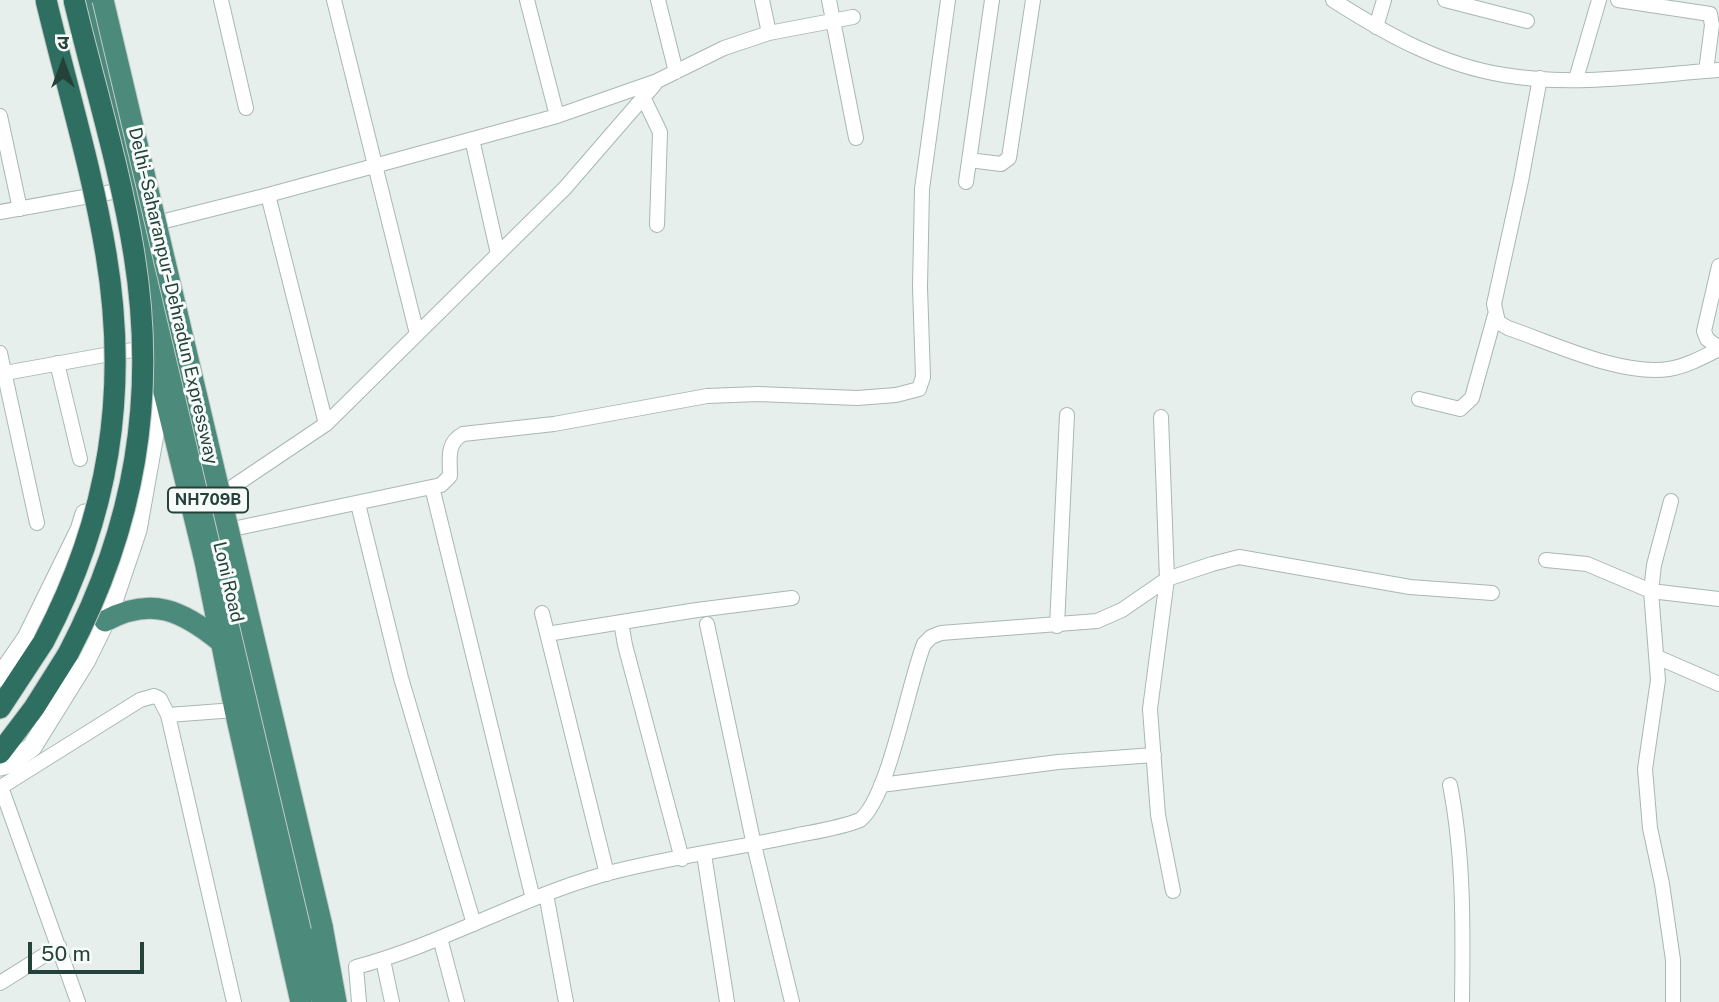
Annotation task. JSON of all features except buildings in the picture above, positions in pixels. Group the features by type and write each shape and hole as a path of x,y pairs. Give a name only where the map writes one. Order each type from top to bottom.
{"highway":[{"path":"0,708 44,641 83,554 103,487 116,394 114,326 106,254 46,0"},
{"name":"Loni Road","path":"68,0 112,192 209,503 323,1002"},
{"path":"0,752 52,682 97,594 126,507 140,430 143,360 134,257 126,213 74,0"},
{"name":"Loni Road","path":"88,0 141,227 161,355"},
{"name":"Delhi–Saharanpur–Dehradun Expressway","path":"103,0 322,926 336,1002"},
{"name":"Loni Road","path":"171,385 235,710 301,1002"},
{"path":"105,621 136,608 153,607 183,617 221,642"}],"street":[{"path":"221,0 246,108"},
{"path":"334,0 417,334"},
{"path":"527,0 557,116"},
{"path":"658,0 676,72"},
{"path":"762,0 769,33"},
{"path":"829,0 856,138"},
{"path":"216,533 441,485 450,476 451,444 463,434 554,424 707,396 730,394 857,398 896,395 919,389 923,377 920,275 923,169 948,0"},
{"path":"966,182 992,0"},
{"path":"969,160 1001,164 1009,158 1033,0"},
{"path":"1333,0 1376,27 1444,60 1503,75 1576,79 1713,71 1710,14 1618,0"},
{"path":"1376,27 1384,0"},
{"path":"1445,0 1527,21"},
{"path":"1576,79 1599,0"},
{"path":"141,227 557,116 657,81 724,48 769,33 853,17"},
{"path":"1419,399 1460,409 1472,398 1495,315 1494,304 1540,78"},
{"path":"209,503 326,424 565,188 657,81"},
{"path":"643,97 660,132 657,225"},
{"path":"0,116 20,209"},
{"path":"472,139 498,254"},
{"path":"0,212 112,192"},
{"path":"268,195 326,424"},
{"path":"1495,315 1499,322 1508,328 1629,368 1671,369 1719,348 1707,339 1704,331 1719,266"},
{"path":"0,354 37,523"},
{"path":"5,373 57,363 161,355"},
{"path":"0,677 27,638 80,530 125,378 161,355"},
{"path":"57,363 80,458"},
{"path":"0,766 11,763 32,747 86,660 105,621 137,530 171,385"},
{"path":"1057,626 1066,415"},
{"path":"1161,417 1167,579 1150,709 1158,815 1173,891"},
{"path":"432,487 566,1002"},
{"path":"1671,501 1654,565 1651,591 1658,680 1645,769 1650,828 1662,884 1672,960 1673,1002"},
{"path":"358,504 401,678 474,924"},
{"path":"359,1002 356,967 383,960 440,938 539,896 607,874 754,845 860,820 869,814 881,785 920,653 931,637 942,633 1097,621 1108,618 1167,579 1230,559 1248,557 1410,587 1492,593"},
{"path":"1546,561 1587,564 1651,591 1719,599"},
{"path":"547,634 792,598"},
{"path":"542,613 607,874"},
{"path":"621,622 682,859"},
{"path":"707,624 754,845 792,1002"},
{"path":"1657,657 1719,684"},
{"path":"78,1002 1,787 141,699 154,696 160,699 168,715 234,1002"},
{"path":"168,715 235,710"},
{"path":"881,785 1058,762 1154,755"},
{"path":"1450,785 1458,825 1462,1002"},
{"path":"704,854 727,1002"},
{"path":"440,938 457,1002"},
{"path":"0,983 59,946"},
{"path":"383,960 392,1002"}]}
